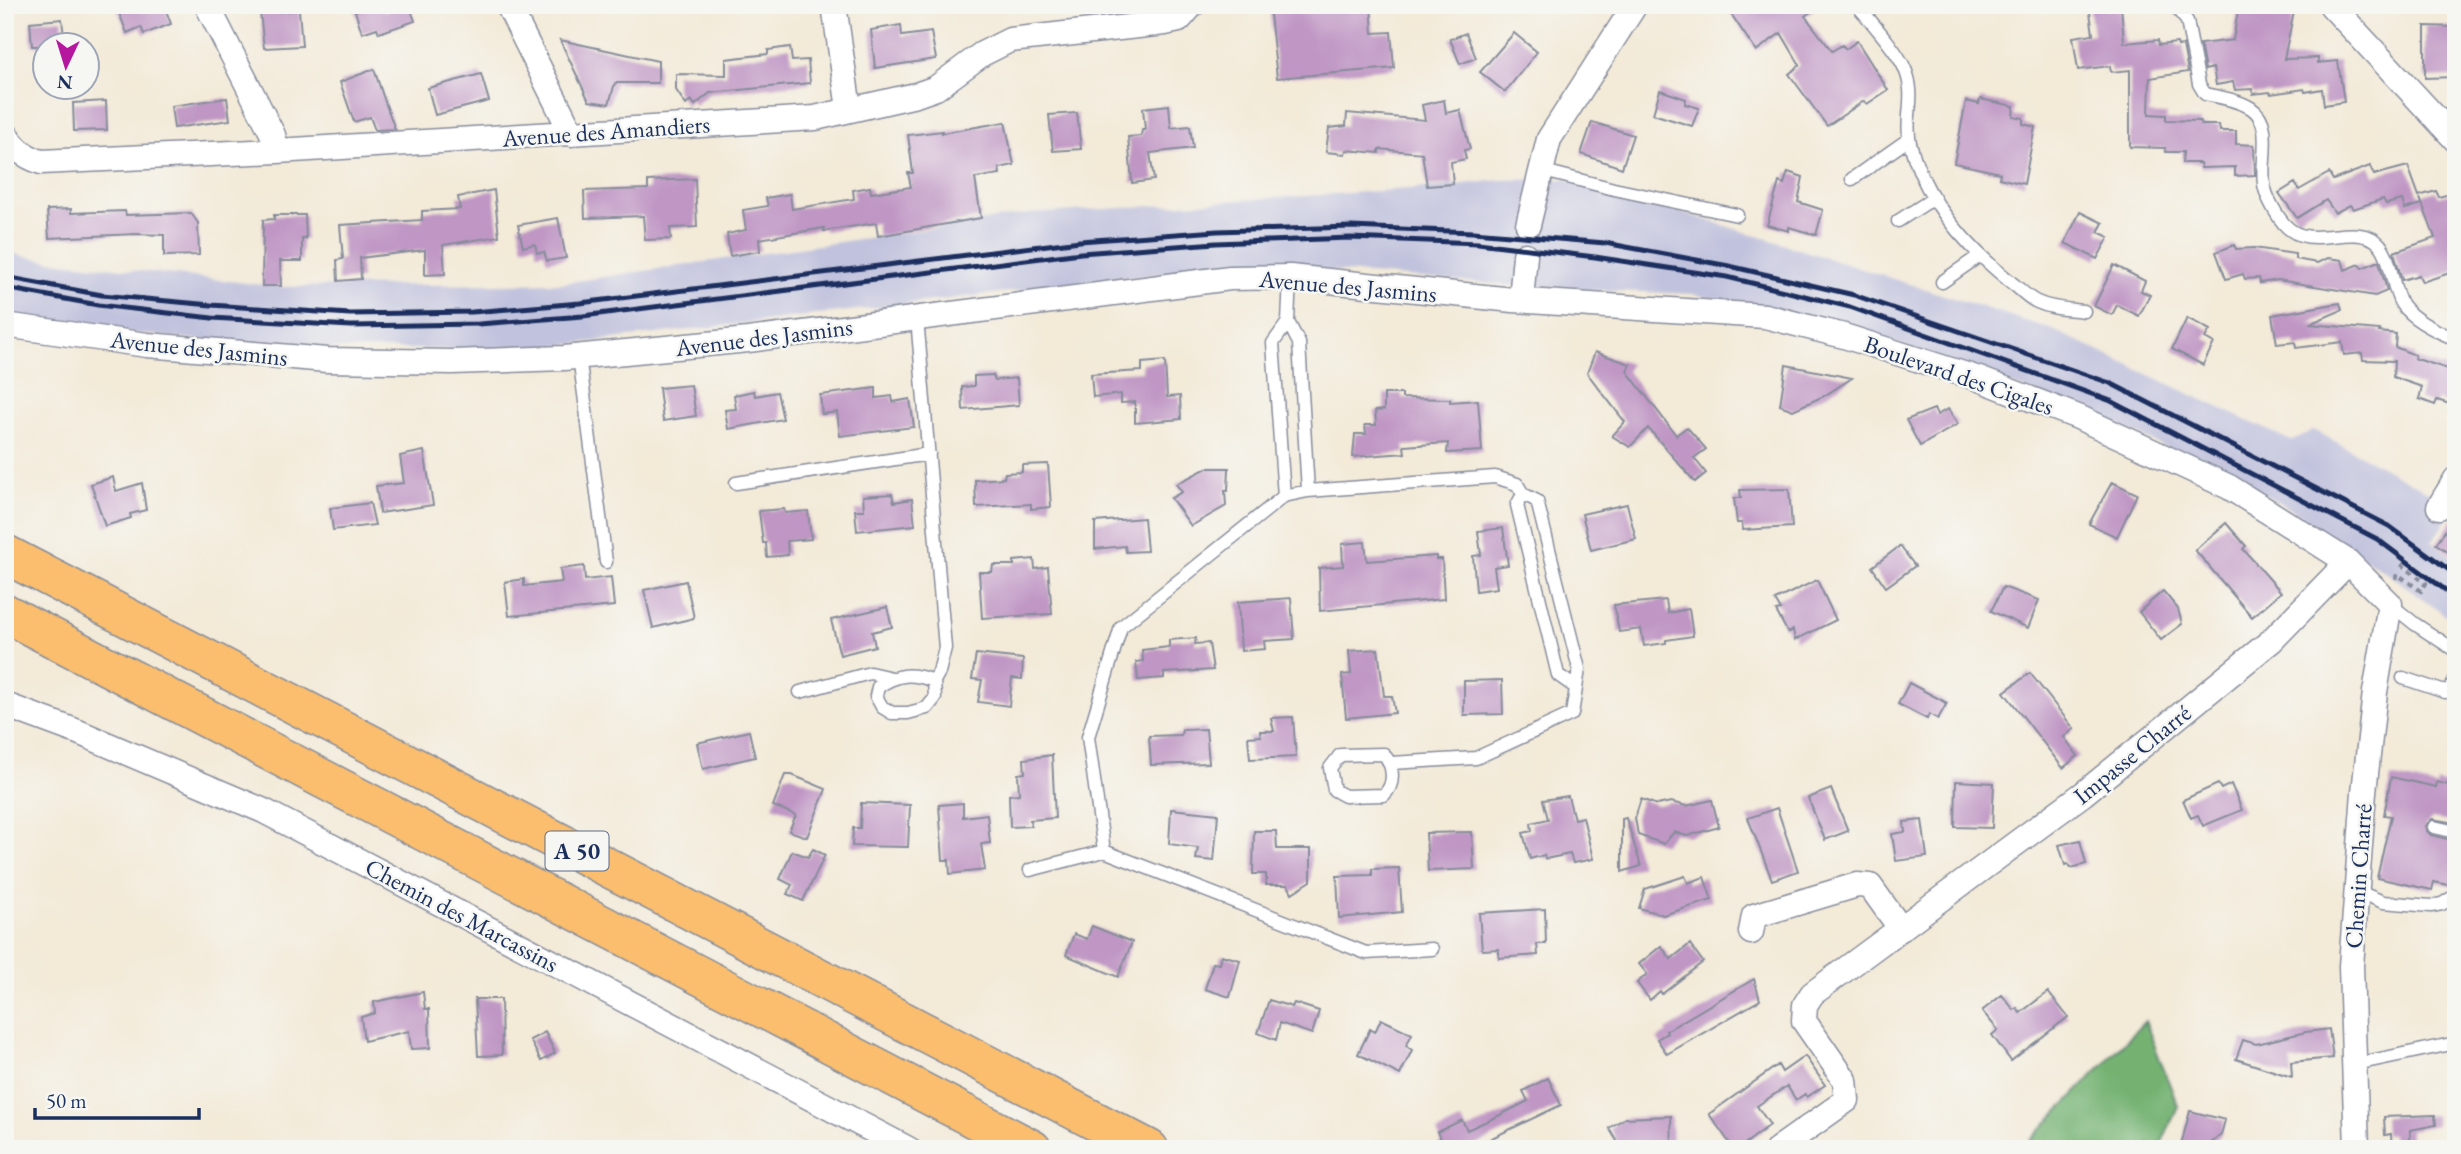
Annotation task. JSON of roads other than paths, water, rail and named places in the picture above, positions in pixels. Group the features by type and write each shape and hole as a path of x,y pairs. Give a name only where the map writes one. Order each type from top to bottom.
{"highway":[{"name":"A 50","path":"5,554 1149,1149"},
{"name":"A 50","path":"5,613 1032,1149"}],"street":[{"path":"207,5 273,135 277,151"},
{"path":"508,5 572,134"},
{"path":"834,5 849,110"},
{"name":"Avenue des Amandiers","path":"5,133 25,157 41,162 277,151 815,118 936,88 982,54 1010,40 1165,23 1179,20 1192,5"},
{"path":"1528,225 1549,139 1635,5"},
{"path":"2331,5 2456,140"},
{"path":"1521,300 1525,255"},
{"name":"Avenue des Jasmins","path":"5,325 147,345 327,360 452,362 579,356 748,340 1230,278 1290,277 1521,300"},
{"name":"Boulevard des Cigales","path":"1521,300 1765,316 1844,335 1979,379 2078,417 2228,487 2348,562 2390,604"},
{"path":"2439,507 2456,479"},
{"name":"Impasse Charré","path":"1778,1149 1847,1100 1845,1080 1804,1021 1805,1005 1812,994 2083,794 2261,650 2348,562"},
{"name":"Chemin Charré","path":"2357,1149 2351,966 2364,792 2375,692 2390,604"},
{"name":"Chemin des Marcassins","path":"5,705 264,811 908,1149"},
{"path":"1751,932 1754,916 1857,885 1870,886 1901,929"}],"lane":[{"path":"1857,5 1904,66 1912,88 1909,139 1914,157 1934,198 1979,256 2034,301 2051,307 2084,311"},
{"path":"2174,5 2187,21 2199,84 2205,94 2253,109 2265,130 2265,190 2283,224 2294,233 2307,237 2353,235 2371,238 2382,246 2400,303 2411,316 2456,339"},
{"path":"1852,179 1909,139"},
{"path":"1540,170 1737,215"},
{"path":"1898,221 1934,198"},
{"path":"1942,282 1979,256"},
{"path":"1290,277 1288,322 1299,343 1308,491"},
{"path":"891,678 878,687 876,696 882,707 892,713 908,713 927,708 935,698 934,681 945,648 917,318"},
{"path":"1284,496 1273,343 1288,322"},
{"path":"579,356 606,562"},
{"path":"736,483 929,454"},
{"path":"1104,850 1088,737 1121,627 1284,496 1308,491 1495,477 1517,484 1523,495 1537,501 1579,669 1572,714 1476,758 1391,763"},
{"path":"1523,495 1517,505 1558,675 1575,687"},
{"path":"2390,604 2414,624 2456,651"},
{"path":"800,692 870,673 891,678 917,675 934,681"},
{"path":"2403,678 2445,692 2450,689 2456,677"},
{"path":"1384,754 1391,763 1390,789 1384,795 1345,796 1334,790 1330,768 1340,755 1384,754"},
{"path":"2434,827 2456,832"},
{"path":"1030,870 1104,850 1366,953 1432,949"},
{"path":"2357,891 2382,902 2431,906 2442,904 2456,895"},
{"path":"2356,1064 2456,1043"}],"railway":[{"path":"5,277 102,295 211,305 350,314 472,312 580,303 1080,241 1217,231 1351,227 1473,232 1605,243 1729,266 1854,295 2110,383 2389,526 2456,575"},
{"path":"5,288 98,305 212,318 351,326 479,324 583,316 1081,253 1216,243 1350,238 1478,243 1595,257 1727,277 1850,307 2111,401 2377,539 2456,598"}]}
